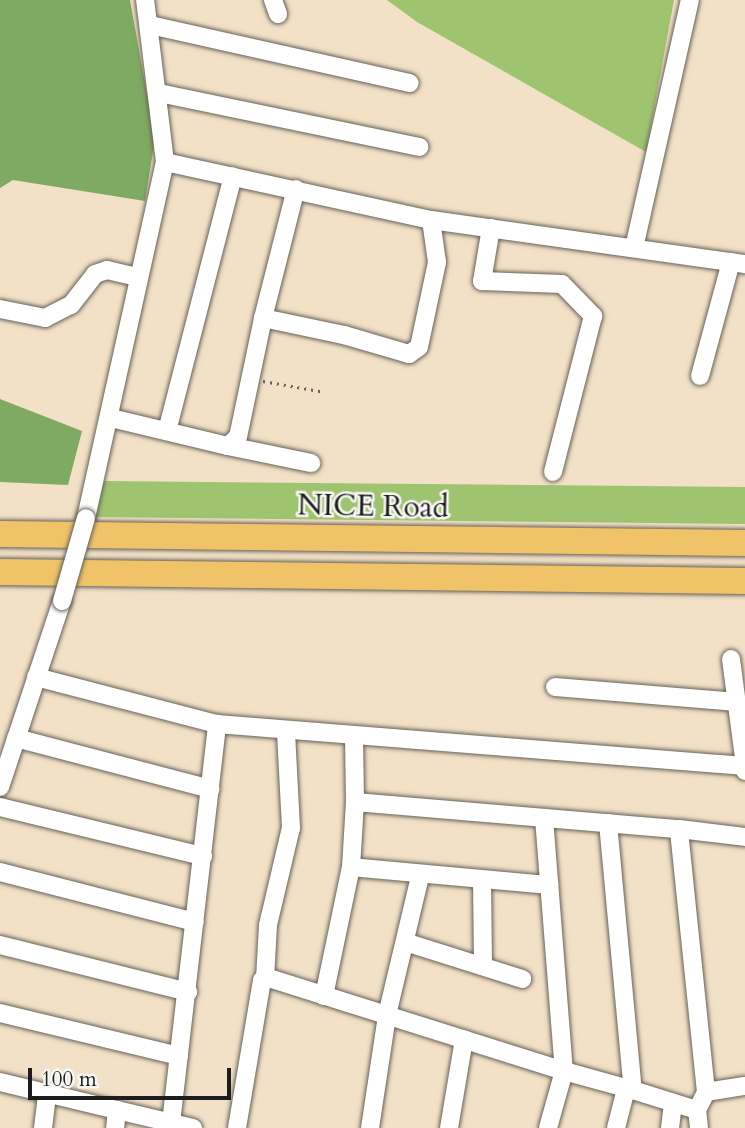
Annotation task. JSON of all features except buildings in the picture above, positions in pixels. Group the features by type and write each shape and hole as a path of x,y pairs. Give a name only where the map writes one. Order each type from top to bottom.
{"highway":[{"name":"NICE Road","path":"0,534 745,543"},
{"path":"0,572 745,581"}],"street":[{"path":"0,787 62,601 86,518 111,418 137,277 165,162 159,93 145,0"},
{"path":"634,248 690,0"},
{"path":"150,25 410,83"},
{"path":"159,93 419,147"},
{"path":"165,162 431,220 634,248 741,259 699,376"},
{"path":"167,431 233,176"},
{"path":"228,446 238,437 262,318 296,189"},
{"path":"262,318 344,335 409,355 419,347 438,262 431,220"},
{"path":"491,228 482,281 562,284 593,316 553,472"},
{"path":"0,309 45,318 71,305 95,274 107,270 137,277"},
{"path":"111,418 311,463"},
{"path":"36,677 218,724 745,768 731,659"},
{"path":"555,687 737,702"},
{"path":"0,1082 47,1094 116,1119 181,1126 179,1056 218,724"},
{"path":"237,1128 265,979 268,925 291,828 286,731"},
{"path":"324,996 351,867 355,802 354,737"},
{"path":"16,738 210,789"},
{"path":"355,802 745,837"},
{"path":"0,807 203,856"},
{"path":"544,818 564,1072 548,1128"},
{"path":"608,824 630,1090 616,1128"},
{"path":"265,979 673,1103 698,1119 706,1092 679,829"},
{"path":"351,867 420,876 549,886"},
{"path":"0,872 195,922"},
{"path":"370,1128 387,1015 420,876"},
{"path":"482,881 483,966"},
{"path":"405,942 522,979"},
{"path":"0,945 187,992"},
{"path":"0,1013 179,1056"},
{"path":"449,1128 464,1039"},
{"path":"706,1092 745,1086"},
{"path":"43,1128 47,1094"},
{"path":"670,1128 673,1103"}],"path":[{"path":"250,379 325,392"}],"green space":[{"path":"0,0 130,0 155,139 145,201 13,180 0,188"},
{"path":"387,0 674,0 646,152 417,22"},
{"path":"0,399 82,431 68,485 0,482"},
{"path":"104,481 745,487 745,524 95,517"}]}
